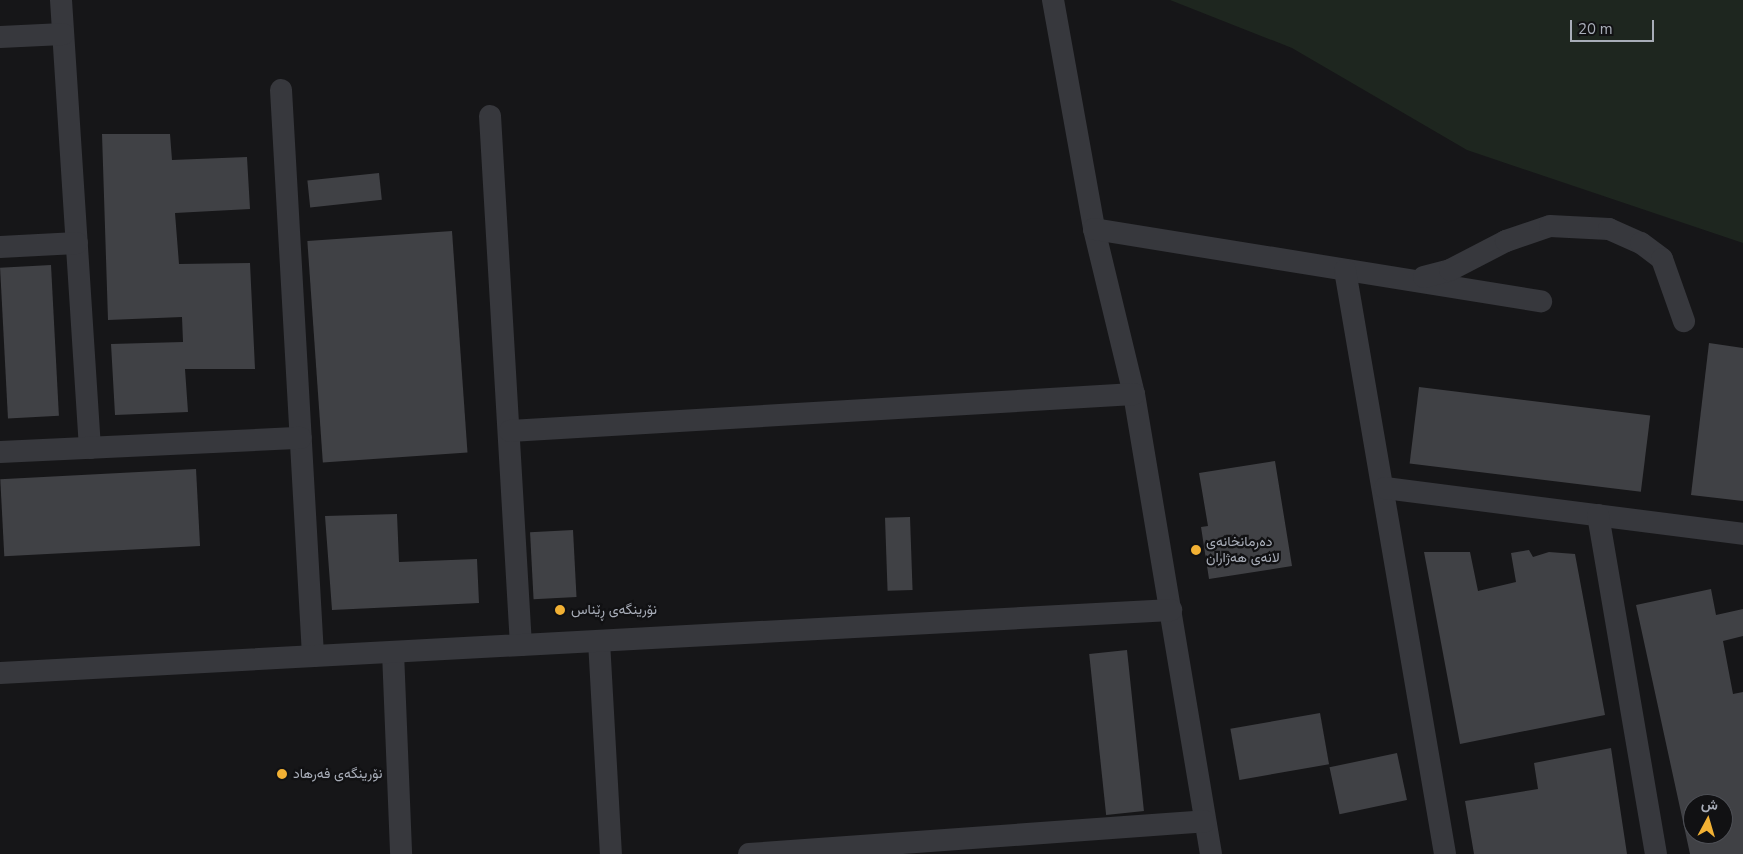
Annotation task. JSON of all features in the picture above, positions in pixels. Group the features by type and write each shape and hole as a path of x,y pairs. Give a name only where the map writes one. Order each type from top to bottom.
{"street":[{"path":"61,0 90,448"},
{"path":"1053,1 1094,229 1134,394 1211,854"},
{"path":"0,37 63,34"},
{"path":"281,90 312,656"},
{"path":"490,116 510,431 521,645"},
{"path":"1413,279 1450,270 1506,241 1550,226 1609,229 1662,259 1684,321"},
{"path":"1094,229 1541,301"},
{"path":"0,247 77,243"},
{"path":"1345,270 1385,488 1445,854"},
{"path":"510,431 1134,394"},
{"path":"0,452 301,438"},
{"path":"1385,488 1743,534"},
{"path":"1598,515 1656,854"},
{"path":"0,674 1171,610"},
{"path":"599,641 611,854"},
{"path":"393,652 401,854"},
{"path":"749,854 1205,821"}],"shaded area":[{"path":"1170,0 1743,0 1743,243 1467,150 1292,48"}],"building":[{"path":"102,134 170,134 172,160 247,157 250,209 175,213 179,264 250,263 255,369 185,369 188,412 115,415 111,344 183,342 182,317 108,320"},
{"path":"379,173 382,200 310,207 307,181"},
{"path":"452,231 467,452 323,463 307,241"},
{"path":"51,265 59,416 8,418 0,268"},
{"path":"1709,343 1743,348 1743,501 1691,495"},
{"path":"1419,387 1650,415 1641,492 1410,463"},
{"path":"1275,461 1292,566 1209,579 1201,527 1208,526 1199,473"},
{"path":"196,469 200,546 4,556 0,479"},
{"path":"397,514 399,562 477,559 479,603 332,610 325,516"},
{"path":"910,517 913,590 888,591 885,518"},
{"path":"573,530 577,597 534,599 530,532"},
{"path":"1529,550 1533,557 1549,552 1575,554 1605,715 1460,744 1424,552 1470,552 1478,591 1516,582 1511,553"},
{"path":"1711,589 1716,615 1743,609 1743,636 1723,641 1733,694 1743,692 1743,854 1690,854 1688,844 1733,844 1733,794 1683,794 1683,822 1636,605"},
{"path":"1127,650 1144,811 1106,815 1089,654"},
{"path":"1320,713 1329,764 1239,780 1230,729"},
{"path":"1611,748 1627,854 1474,854 1465,801 1538,789 1534,763"},
{"path":"1397,753 1407,800 1339,814 1330,767"}],"place":[{"name":"دەرمانخانەی لانەی هەژاران","path":"1196,550"},
{"name":"نۆرینگەی ڕێناس","path":"560,610"},
{"name":"نۆرینگەی فەرهاد","path":"282,774"}]}
